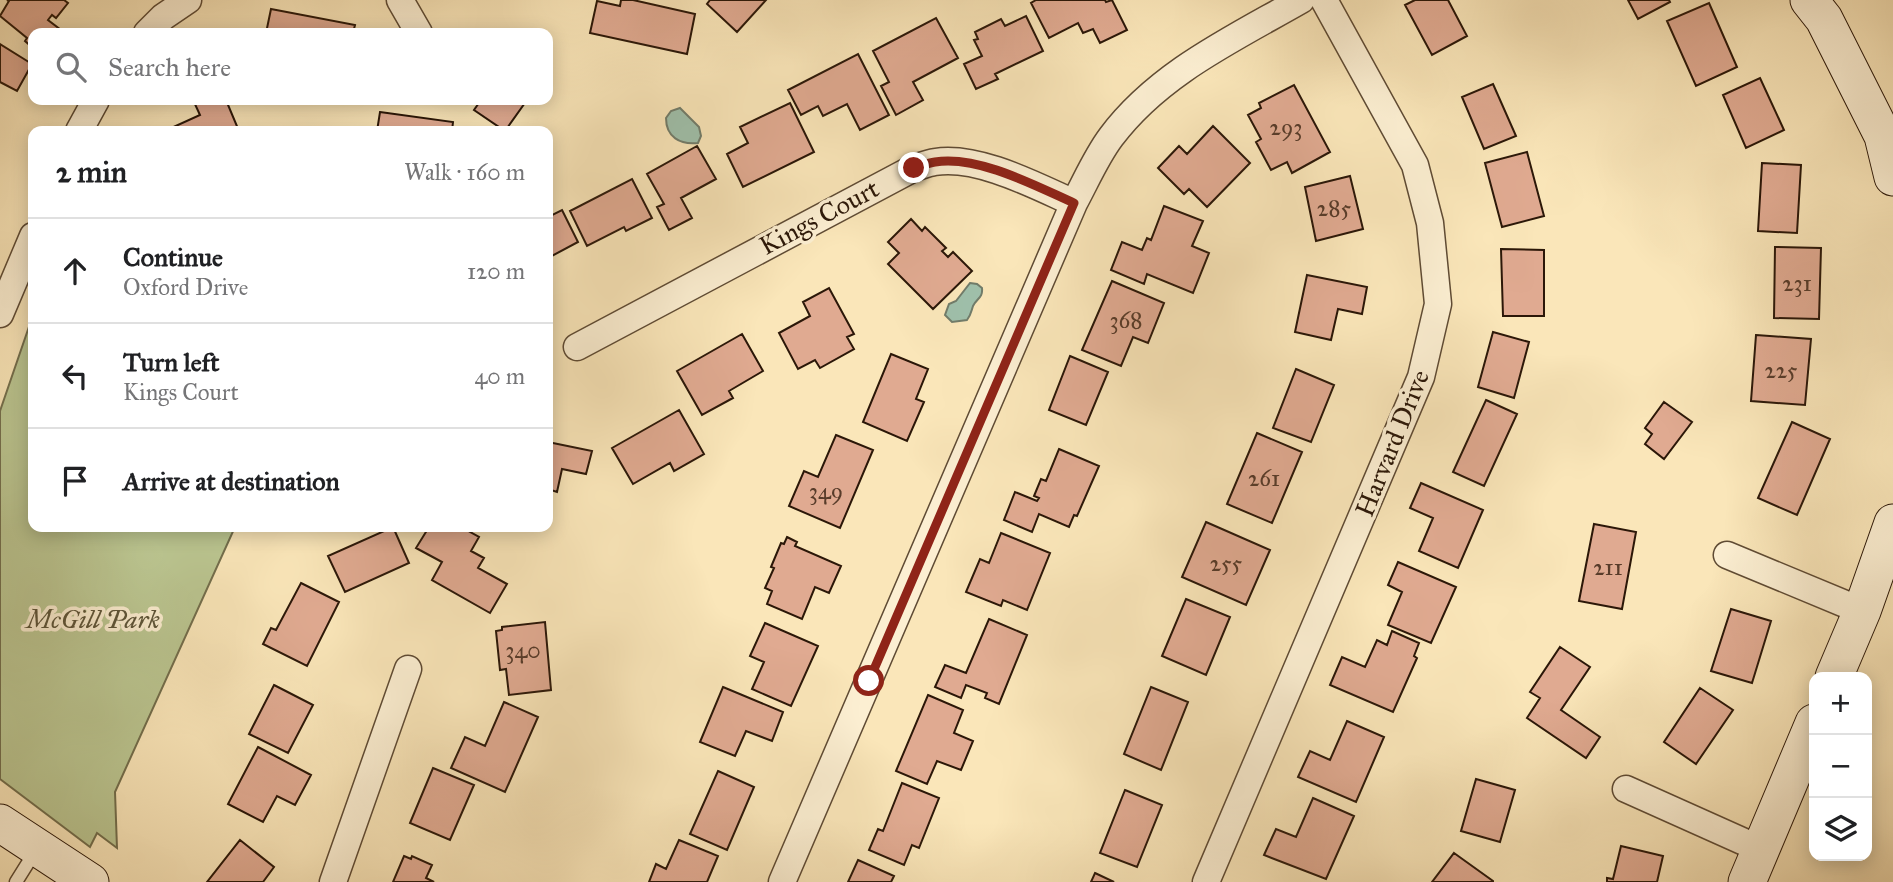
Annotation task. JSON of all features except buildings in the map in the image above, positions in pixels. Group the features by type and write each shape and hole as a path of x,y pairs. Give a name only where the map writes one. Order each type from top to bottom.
{"street":[{"path":"153,28 163,17 188,0"},
{"path":"400,0 416,28"},
{"path":"782,882 1074,203 1099,155 1111,137 1146,100 1198,59 1301,0"},
{"name":"Harvard Drive","path":"1206,882 1421,377 1438,304 1430,223 1415,166 1324,0"},
{"path":"1809,0 1824,19 1883,136 1893,177"},
{"path":"82,126 93,105"},
{"name":"Kings Court","path":"577,347 892,178 936,162 962,162 988,168 1074,203"},
{"path":"0,314 28,248"},
{"path":"1836,672 1862,611 1893,523"},
{"path":"1727,555 1862,611"},
{"path":"333,882 408,669"},
{"path":"1626,789 1754,866 1809,735"},
{"path":"0,823 90,882"}],"lane":[{"path":"16,882 38,847"}],"green space":[{"name":"McGill Park","path":"28,330 28,532 233,532 115,792 117,848 97,833 90,847 0,779 0,411"}],"shaded area":[{"path":"680,108 699,127 701,136 698,143 680,141 668,130 666,118 671,111"},
{"path":"970,283 982,288 981,296 967,320 952,322 945,315 949,304 956,301"}],"route":[{"path":"869,681 1074,203 988,168 962,162 936,162 914,168"}]}
